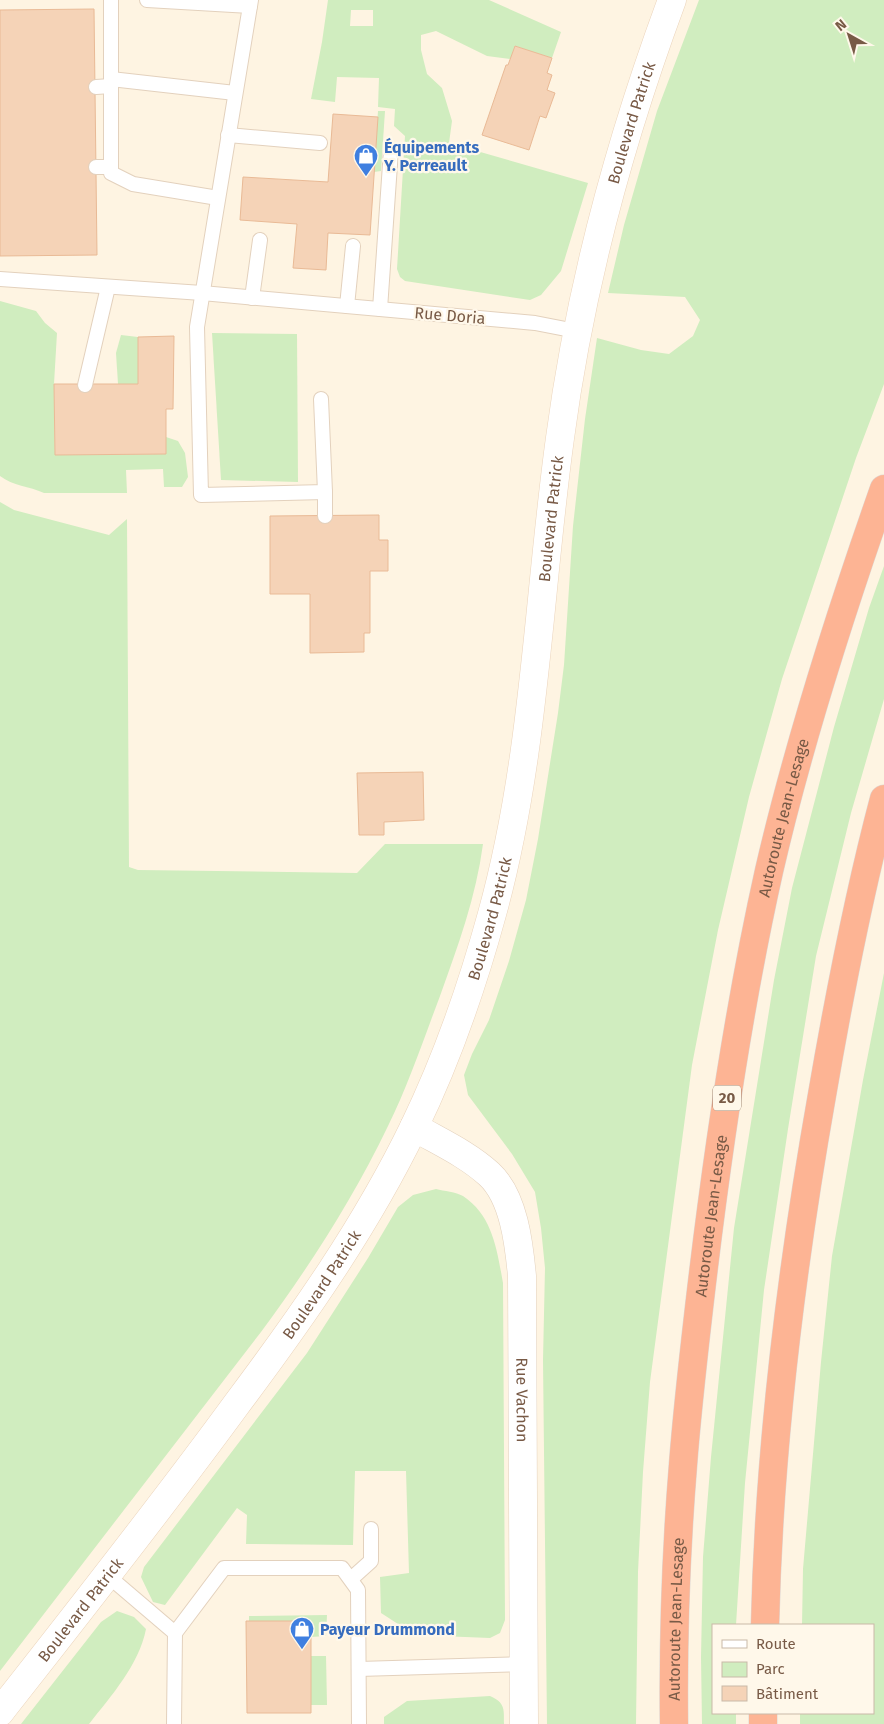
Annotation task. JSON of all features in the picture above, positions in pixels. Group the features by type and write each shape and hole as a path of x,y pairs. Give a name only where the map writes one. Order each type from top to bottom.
{"highway":[{"name":"Autoroute Jean-Lesage","path":"674,1724 677,1574 682,1466 707,1238 738,1033 763,901 796,765 845,602 884,489"},
{"path":"765,1624 773,1469 782,1373 797,1252 817,1121 844,974 884,800"}],"street":[{"name":"Boulevard Patrick","path":"0,1712 182,1480 295,1325 380,1191 414,1128 437,1077 468,996 493,914 513,827 532,702 558,446 576,331 618,161 672,0"},
{"name":"Rue Vachon","path":"414,1128 468,1157 491,1176 504,1195 517,1235 522,1276 524,1724"}],"lane":[{"path":"111,0 112,173 133,184 218,198"},
{"path":"147,0 250,3 198,327 201,495 325,492"},
{"path":"96,87 111,83 235,93"},
{"path":"228,135 320,143"},
{"path":"380,309 391,150"},
{"path":"96,167 111,167"},
{"path":"252,298 260,240"},
{"path":"347,306 352,246"},
{"name":"Rue Doria","path":"0,279 202,293 347,306 535,323 576,331"},
{"path":"84,385 108,287"},
{"path":"321,399 325,516"},
{"path":"351,1579 371,1561 371,1529"},
{"path":"174,1724 175,1633 224,1568 342,1568 358,1590 359,1724"},
{"path":"107,1575 175,1633"},
{"path":"359,1670 524,1664"}],"green space":[{"path":"328,0 489,0 561,32 552,58 515,46 511,59 487,56 436,31 421,35 421,50 427,74 442,88 452,121 449,143 588,183 561,271 541,295 530,300 405,281 400,277 397,269 405,136 394,126 395,109 378,107 379,78 337,77 335,102 311,99","holes":["351,10 373,10 373,26 350,26"]},
{"path":"699,0 884,0 884,384 856,458 782,679 749,797 718,930 692,1065 650,1382 638,1572 636,1724 547,1724 543,1360 545,1268 541,1228 535,1192 512,1154 468,1095 464,1075 489,1020 509,961 526,900 538,839 564,665 573,526 585,419 597,338 641,350 669,354 693,336 700,320 685,297 608,293 624,225 657,111"},
{"path":"378,111 385,111 381,171 374,172"},
{"path":"0,301 36,311 45,323 57,333 54,384 55,455 166,454 166,437 178,441 185,453 188,477 182,487 164,487 163,469 126,470 127,493 44,493 10,482 0,476"},
{"path":"212,333 297,334 298,482 221,480"},
{"path":"121,335 138,337 138,384 118,384 116,353"},
{"path":"0,502 14,510 109,535 127,519 129,867 138,870 357,873 385,844 483,844 476,883 466,921 416,1062 388,1126 345,1206 313,1258 261,1332 0,1671"},
{"path":"884,566 884,699 851,813 816,956 764,1290 745,1483 736,1624 712,1624 712,1714 736,1714 736,1724 702,1724 703,1557 734,1228 774,980 792,888 834,727 869,608"},
{"path":"884,973 884,1724 800,1724 800,1714 874,1714 874,1624 802,1624 803,1569 832,1256"},
{"path":"436,1189 463,1196 481,1213 496,1246 503,1283 505,1620 500,1633 490,1638 415,1635 381,1613 380,1577 409,1573 406,1471 355,1471 353,1545 246,1544 247,1515 237,1508 165,1605 153,1602 141,1577 144,1567 307,1353 368,1258 398,1207 413,1195"},
{"path":"117,1611 134,1617 146,1629 131,1667 89,1724 21,1724 101,1622"},
{"path":"327,1615 326,1636 311,1637 310,1621 249,1621 249,1616"},
{"path":"311,1656 326,1656 327,1705 311,1705"},
{"path":"490,1696 499,1701 503,1707 504,1724 384,1724 384,1717 407,1701"}],"building":[{"path":"94,9 97,255 0,256 0,10"},
{"path":"515,46 552,58 547,73 552,75 547,90 555,93 546,118 540,116 529,150 482,135 506,65 508,65"},
{"path":"333,114 378,117 370,235 328,233 326,270 293,268 297,224 240,220 243,177 328,182"},
{"path":"174,336 173,409 166,409 166,454 55,455 54,384 138,384 138,337"},
{"path":"379,515 379,540 388,540 388,571 370,571 370,633 364,633 364,652 310,653 310,594 270,594 270,516"},
{"path":"423,772 424,820 384,822 384,835 359,835 357,773"},
{"path":"246,1621 311,1621 311,1713 247,1713"}],"place":[{"name":"Équipements Y. Perreault","path":"366,177"},
{"name":"Payeur Drummond","path":"302,1650"}]}
